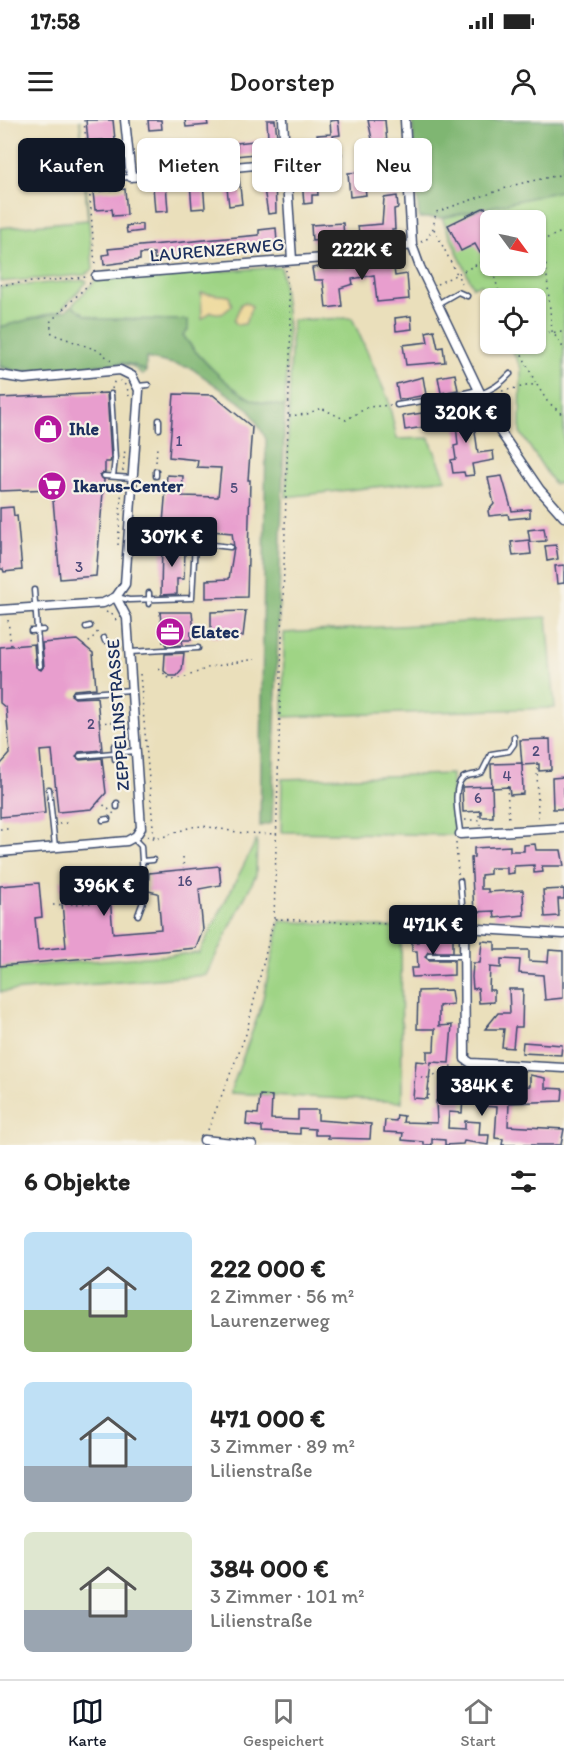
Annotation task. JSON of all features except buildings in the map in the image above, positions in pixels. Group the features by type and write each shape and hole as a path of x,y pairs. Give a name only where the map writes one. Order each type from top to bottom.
{"street":[{"path":"125,120 130,177 252,164"},
{"path":"283,120 284,138"},
{"path":"405,120 412,245 428,288 479,392 516,458 562,512"},
{"path":"287,192 288,261"},
{"name":"LAURENZERWEG","path":"94,277 288,261 412,245"},
{"path":"0,375 24,379 115,374 132,376 138,386 127,478 125,584 116,597 103,603 4,610"},
{"name":"ZEPPELINSTRASSE","path":"116,597 127,618 130,652 143,823 136,835"},
{"path":"460,834 564,828"},
{"path":"0,852 127,841 136,835"},
{"path":"564,934 464,928 465,1059 471,1063 564,1068"},
{"path":"204,1140 252,1145"}],"lane":[{"path":"125,177 130,177"},
{"path":"436,304 458,292 467,296"},
{"path":"397,405 423,401 428,405 479,392 495,387 510,374"},
{"path":"138,386 148,385"},
{"path":"442,398 479,392"},
{"path":"111,394 115,459 113,476"},
{"path":"159,420 159,429"},
{"path":"105,476 127,478"},
{"path":"151,540 152,530"},
{"path":"127,535 151,540 195,542 230,547"},
{"path":"116,597 149,602 192,598 195,542"},
{"path":"34,590 40,666"},
{"path":"149,593 149,602"},
{"path":"31,631 43,630"},
{"path":"152,643 153,651"},
{"path":"130,652 198,648"},
{"path":"75,694 132,690"},
{"path":"460,834 457,791 460,783 465,777 479,774 491,753 508,751 514,744 514,737"},
{"path":"114,746 115,759"},
{"path":"80,756 138,750"},
{"path":"49,789 50,825 55,847"},
{"path":"136,835 141,846 144,899 138,915"},
{"path":"142,861 153,860"},
{"path":"460,880 464,928"},
{"path":"429,956 464,956"}],"path":[{"path":"84,120 94,277 50,321 49,328 52,334 100,351 115,365 111,394"},
{"path":"412,245 428,238 434,228 436,212 518,184 564,174"},
{"path":"434,228 467,296"},
{"path":"546,239 564,231"},
{"path":"204,1140 246,1034 274,919 291,319 288,261"},
{"path":"428,288 480,263"},
{"path":"546,266 552,331 564,349"},
{"path":"0,285 94,277"},
{"path":"546,332 564,332"},
{"path":"522,354 547,401 564,416"},
{"path":"115,374 127,387 129,401"},
{"path":"495,387 500,391 536,384"},
{"path":"288,416 307,414 321,408 346,420 368,407 397,405"},
{"path":"118,545 127,478 126,444"},
{"path":"156,462 157,447"},
{"path":"4,610 10,646"},
{"path":"85,647 100,629"},
{"path":"277,656 281,655"},
{"path":"159,669 170,679 183,678 210,667 255,659"},
{"path":"140,670 154,838"},
{"path":"99,723 112,722"},
{"path":"537,762 538,829"},
{"path":"507,786 509,830"},
{"path":"99,801 114,814"},
{"path":"479,809 481,832"},
{"path":"459,820 479,820"},
{"path":"136,835 154,838 170,836 191,827 203,826 243,833 278,834"},
{"path":"0,829 8,829"},
{"path":"460,834 456,837 460,880"},
{"path":"183,857 184,872"},
{"path":"53,905 91,903"},
{"path":"274,919 464,928"},
{"path":"415,1076 429,1078 453,1065"},
{"path":"429,1078 429,1096"}],"green space":[{"path":"412,120 564,120 564,190 442,218 419,218 417,192 432,192 432,138 413,138"},
{"path":"564,190 564,482 554,484 520,432 521,368 514,354 546,354 546,288 483,288 481,284 473,287 442,218"},
{"path":"86,192 93,269 85,275 0,282 0,228 88,220"},
{"path":"281,267 288,329 285,407 253,400 224,380 205,362 183,335 188,320 101,319 86,315 72,305 96,280"},
{"path":"86,280 87,282 60,311 0,327 0,287"},
{"path":"72,305 86,315 101,319 188,320 188,330 183,335 205,362 224,380 253,400 285,407 272,823 260,826 266,439 249,409 191,368 146,358 146,372 134,365 123,363 17,371 0,366 0,327 66,310"},
{"path":"352,318 388,399 397,439 429,438 446,479 286,497 292,320"},
{"path":"123,363 134,365 146,372 143,375 132,366 121,364 19,373 0,368 0,366 17,371"},
{"path":"547,617 555,708 283,717 284,633"},
{"path":"452,774 454,835 281,832 282,779"},
{"path":"257,839 256,875 206,975 0,992 0,968 199,953"},
{"path":"280,921 401,928 402,1102 230,1093 261,1007"}],"sand":[{"path":"201,293 229,296 232,306 222,314 211,312 202,319"},
{"path":"245,302 252,306 245,324 237,325 234,321 241,304"}],"place":[{"name":"Ihle","path":"48,429"},
{"name":"Ikarus-Center","path":"52,486"},
{"name":"Elatec","path":"170,632"}]}
